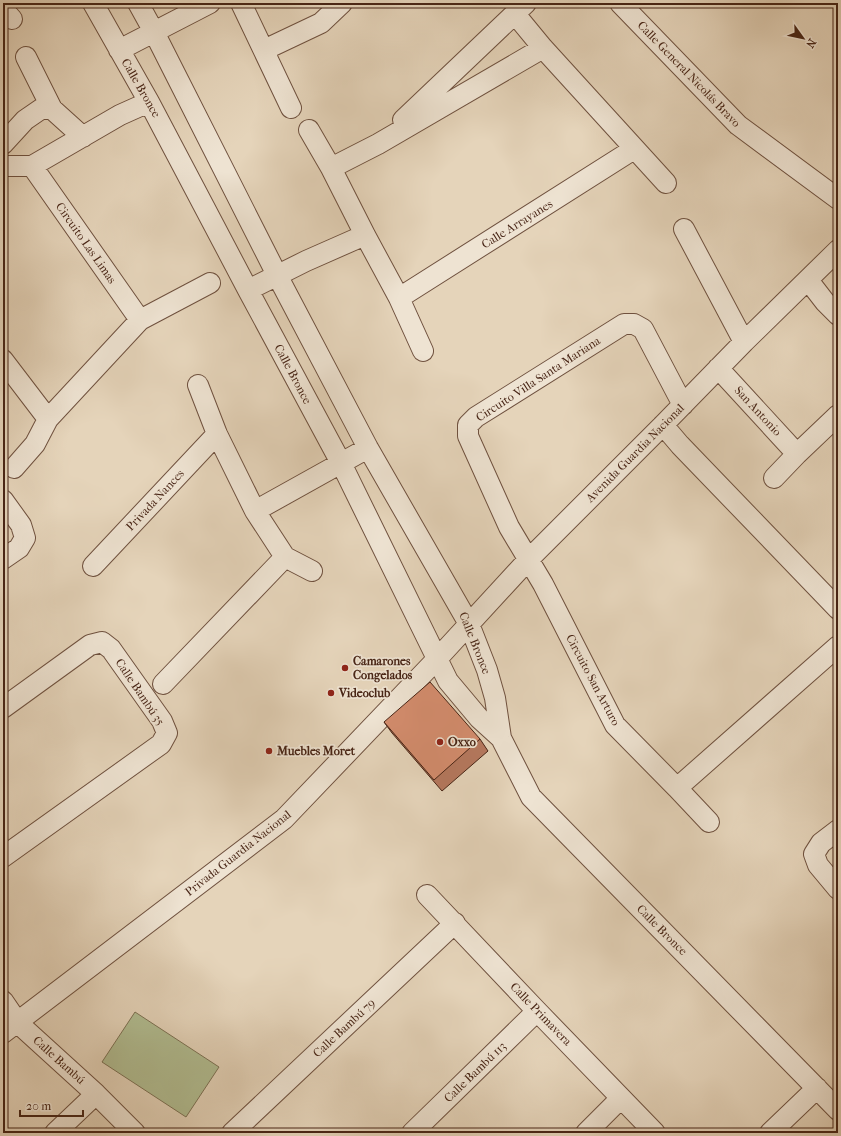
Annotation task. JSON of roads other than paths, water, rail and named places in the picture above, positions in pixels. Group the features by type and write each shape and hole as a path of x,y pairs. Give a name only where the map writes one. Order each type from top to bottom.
{"street":[{"name":"Calle Bronce","path":"93,3 149,102 341,463 437,659 452,686 479,718 501,738"},
{"name":"Calle Bronce","path":"138,3 277,275 368,448 470,624 487,670 495,698 501,738 531,797 838,1110"},
{"path":"119,50 210,3"},
{"path":"241,3 291,108"},
{"path":"264,50 321,23 342,3"},
{"name":"Calle General Nicolás Bravo","path":"620,3 738,125 838,199"},
{"path":"378,144 520,8 543,48 666,183"},
{"path":"331,168 378,144 543,48"},
{"path":"26,57 52,108 83,137"},
{"path":"3,166 32,166 120,115 149,102"},
{"path":"3,144 25,120 40,110 52,108"},
{"path":"309,130 331,168 399,298 422,351"},
{"name":"Calle Arrayanes","path":"399,298 634,149"},
{"name":"Circuito Las Limas","path":"32,166 140,320"},
{"path":"684,229 744,342"},
{"path":"248,290 277,275 365,235"},
{"name":"Avenida Guardia Nacional","path":"437,659 528,560 744,342 838,250"},
{"path":"808,280 825,302 838,315"},
{"path":"14,468 35,444 48,419 140,320 210,283"},
{"name":"Circuito Villa Santa Mariana","path":"528,560 509,527 468,436 468,425 476,417 624,324 634,324 643,329 683,405"},
{"path":"3,360 48,419"},
{"name":"San Antonio","path":"718,368 797,454"},
{"path":"198,385 217,434 256,511 285,556 312,571"},
{"path":"774,478 838,415"},
{"path":"663,425 680,445 838,609"},
{"name":"Privada Nances","path":"93,566 217,434"},
{"path":"256,511 368,448"},
{"path":"3,500 21,525 25,538 19,548 3,559"},
{"path":"163,684 285,556"},
{"name":"Circuito San Arturo","path":"528,560 543,584 615,725 709,822"},
{"name":"Calle Bambú 35","path":"3,708 90,645 102,642 111,648 162,721 167,733 161,744 3,857"},
{"path":"677,788 838,646"},
{"name":"Privada Guardia Nacional","path":"11,1028 284,819 437,659"},
{"path":"838,830 821,843 814,854 818,865 838,889"},
{"name":"Calle Primavera","path":"427,894 656,1133"},
{"name":"Calle Bambú 79","path":"232,1133 455,923"},
{"name":"Calle Bambú","path":"3,1001 11,1028 96,1094 135,1133"},
{"name":"Calle Bambú 113","path":"412,1133 538,1011"},
{"path":"770,1133 817,1088"},
{"path":"55,1133 96,1094"},
{"path":"586,1133 621,1098"}],"place":[{"name":"Camarones Congelados","path":"345,668"},
{"name":"Videoclub","path":"331,693"},
{"name":"Oxxo","path":"440,742"},
{"name":"Muebles Moret","path":"269,751"}]}
